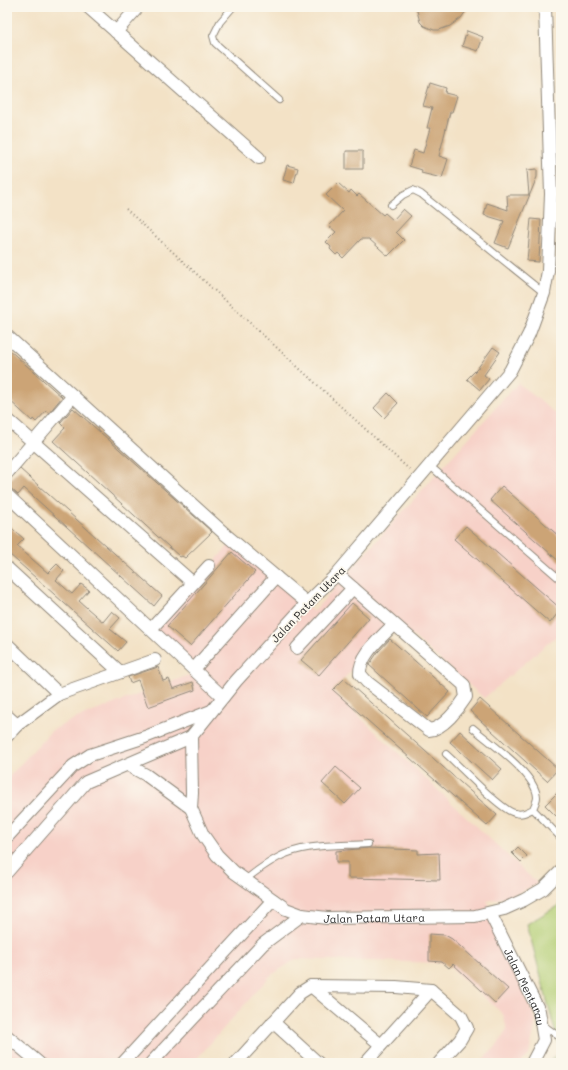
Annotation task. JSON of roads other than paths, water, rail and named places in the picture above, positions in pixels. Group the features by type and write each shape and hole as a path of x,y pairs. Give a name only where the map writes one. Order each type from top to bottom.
{"street":[{"path":"88,7 258,158"},
{"path":"116,32 138,7"},
{"name":"Jalan Patam Utara","path":"545,7 551,194 548,271 544,293 529,334 510,371 337,574 307,603 223,697 192,737 191,808 203,834 217,855 234,872 286,909 302,915 327,918 475,916 504,909 524,900 542,889 561,871"},
{"path":"7,336 226,535 307,603"},
{"path":"7,473 73,396"},
{"path":"7,419 193,583"},
{"path":"7,495 223,697"},
{"path":"151,629 209,566"},
{"path":"7,568 120,672"},
{"path":"337,574 464,685 466,697 444,722 432,730 428,730 367,682 360,674 361,663 367,654 394,624"},
{"path":"194,669 276,577"},
{"path":"297,648 353,588"},
{"path":"7,644 59,694"},
{"path":"7,736 17,725 59,694 155,660"},
{"path":"7,837 73,766 90,755 145,737 214,710"},
{"path":"7,716 17,725"},
{"path":"7,872 86,782 192,737"},
{"path":"128,764 146,775 191,808"},
{"path":"123,1063 273,900"},
{"name":"Jalan Mentarau","path":"490,913 539,1011 543,1025 544,1040 532,1063"},
{"path":"151,1063 263,944 302,915"},
{"path":"311,986 382,1045"},
{"path":"236,1063 300,993 311,986 396,987 431,990 461,1016 467,1028 460,1040 439,1063"},
{"path":"365,1063 431,990"},
{"path":"273,1022 318,1063"},
{"path":"7,1036 39,1063"}],"lane":[{"path":"233,7 215,29 213,36 215,43 279,100"},
{"path":"390,205 402,195 413,190 421,194 544,293"},
{"path":"429,465 561,580"},
{"path":"446,754 498,802 514,814 525,813 533,809 537,798 533,784 517,766 473,728"},
{"path":"533,809 561,838"},
{"path":"245,880 278,857 290,852 320,846 368,844"},
{"path":"543,1025 561,1038"}]}
